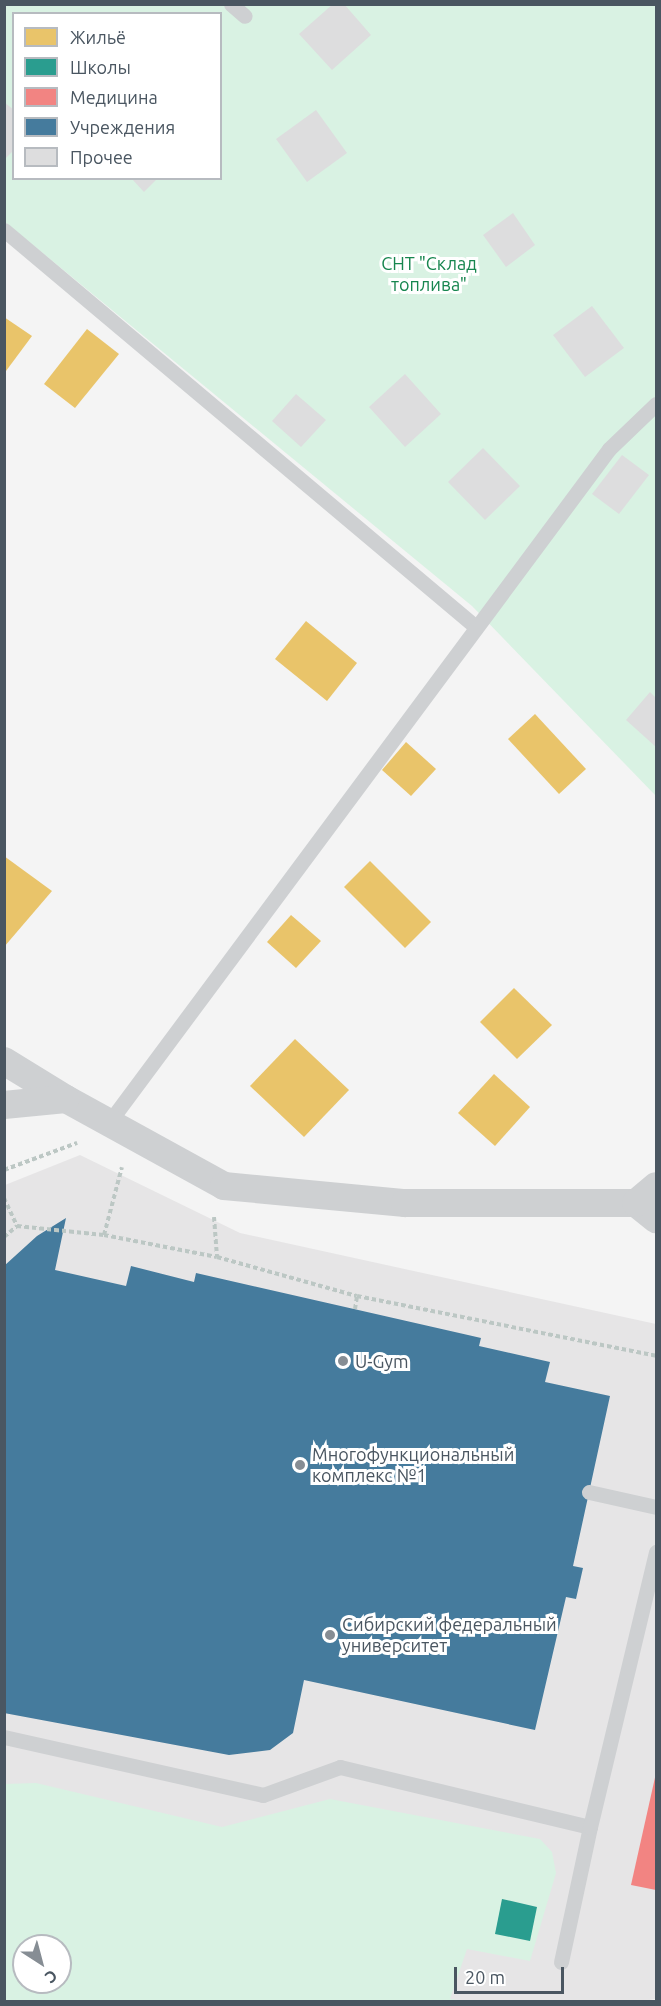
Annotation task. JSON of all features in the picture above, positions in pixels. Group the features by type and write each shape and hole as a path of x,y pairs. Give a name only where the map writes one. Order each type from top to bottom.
{"street":[{"path":"4,1060 66,1099 110,1121 224,1186 405,1203 650,1202"},
{"path":"4,1105 66,1099"}],"lane":[{"path":"231,4 244,16"},
{"path":"4,230 476,627"},
{"path":"110,1121 609,449 657,404"},
{"path":"589,1492 657,1507"},
{"path":"561,1962 590,1827 657,1552"},
{"path":"4,1737 262,1796 339,1767 590,1827"}],"path":[{"path":"4,1170 60,1147 79,1142 87,1147"},
{"path":"113,1161 132,1171"},
{"path":"104,1234 122,1166"},
{"path":"4,1198 17,1226"},
{"path":"210,1212 216,1218 217,1257"},
{"path":"4,1237 17,1226 104,1234 217,1257 357,1296 657,1356"},
{"path":"355,1309 357,1296"}],"shaded area":[{"name":"Сибирский федеральный университет","path":"80,1155 240,1233 656,1324 656,1999 637,2002 5,2002 5,1185"}],"green space":[{"name":"СНТ \"Склад топлива\"","path":"4,5 656,5 656,796 472,606 5,222"},
{"path":"36,1783 222,1827 330,1799 540,1839 552,1852 556,1873 530,1961 467,1949 450,1999 465,2001 5,2002 5,1784"}],"building: Жильё":[{"path":"4,317 32,336 6,371 4,370"},
{"path":"87,329 119,354 75,408 44,384"},
{"path":"306,621 357,663 327,701 275,659"},
{"path":"535,714 586,769 559,794 508,739"},
{"path":"406,742 436,769 411,796 382,770"},
{"path":"4,856 52,891 4,947"},
{"path":"370,861 431,922 405,948 344,887"},
{"path":"291,915 321,941 296,968 267,942"},
{"path":"514,988 552,1025 517,1059 480,1022"},
{"path":"295,1039 349,1090 304,1137 250,1086"},
{"path":"494,1074 530,1107 495,1146 458,1113"}],"building: Школы":[{"path":"502,1899 537,1907 530,1941 495,1934"}],"building: Медицина":[{"path":"656,1773 656,1890 631,1885"}],"building: Учреждения":[{"name":"Многофункциональный комплекс №1","path":"66,1218 55,1270 126,1286 131,1266 194,1282 196,1273 481,1338 479,1346 550,1362 545,1382 610,1396 573,1566 583,1568 576,1599 566,1597 535,1730 304,1680 293,1733 270,1750 229,1755 4,1713 4,1266 37,1236"}],"building: Прочее":[{"path":"333,4 344,4 371,35 332,70 299,34"},
{"path":"4,102 12,108 12,152 4,160"},
{"path":"316,110 347,153 307,182 276,139"},
{"path":"133,180 156,180 144,192"},
{"path":"513,213 535,245 506,267 483,235"},
{"path":"592,306 624,348 585,377 553,335"},
{"path":"405,374 441,414 405,447 369,407"},
{"path":"296,394 326,420 301,447 272,421"},
{"path":"483,448 520,486 485,520 448,482"},
{"path":"622,455 649,475 619,514 592,494"},
{"path":"650,692 656,698 656,747 626,720"}],"place":[{"name":"U-Gym","path":"343,1361"},
{"name":"Многофункциональный комплекс №1","path":"300,1465"},
{"name":"Сибирский федеральный университет","path":"330,1635"}]}
